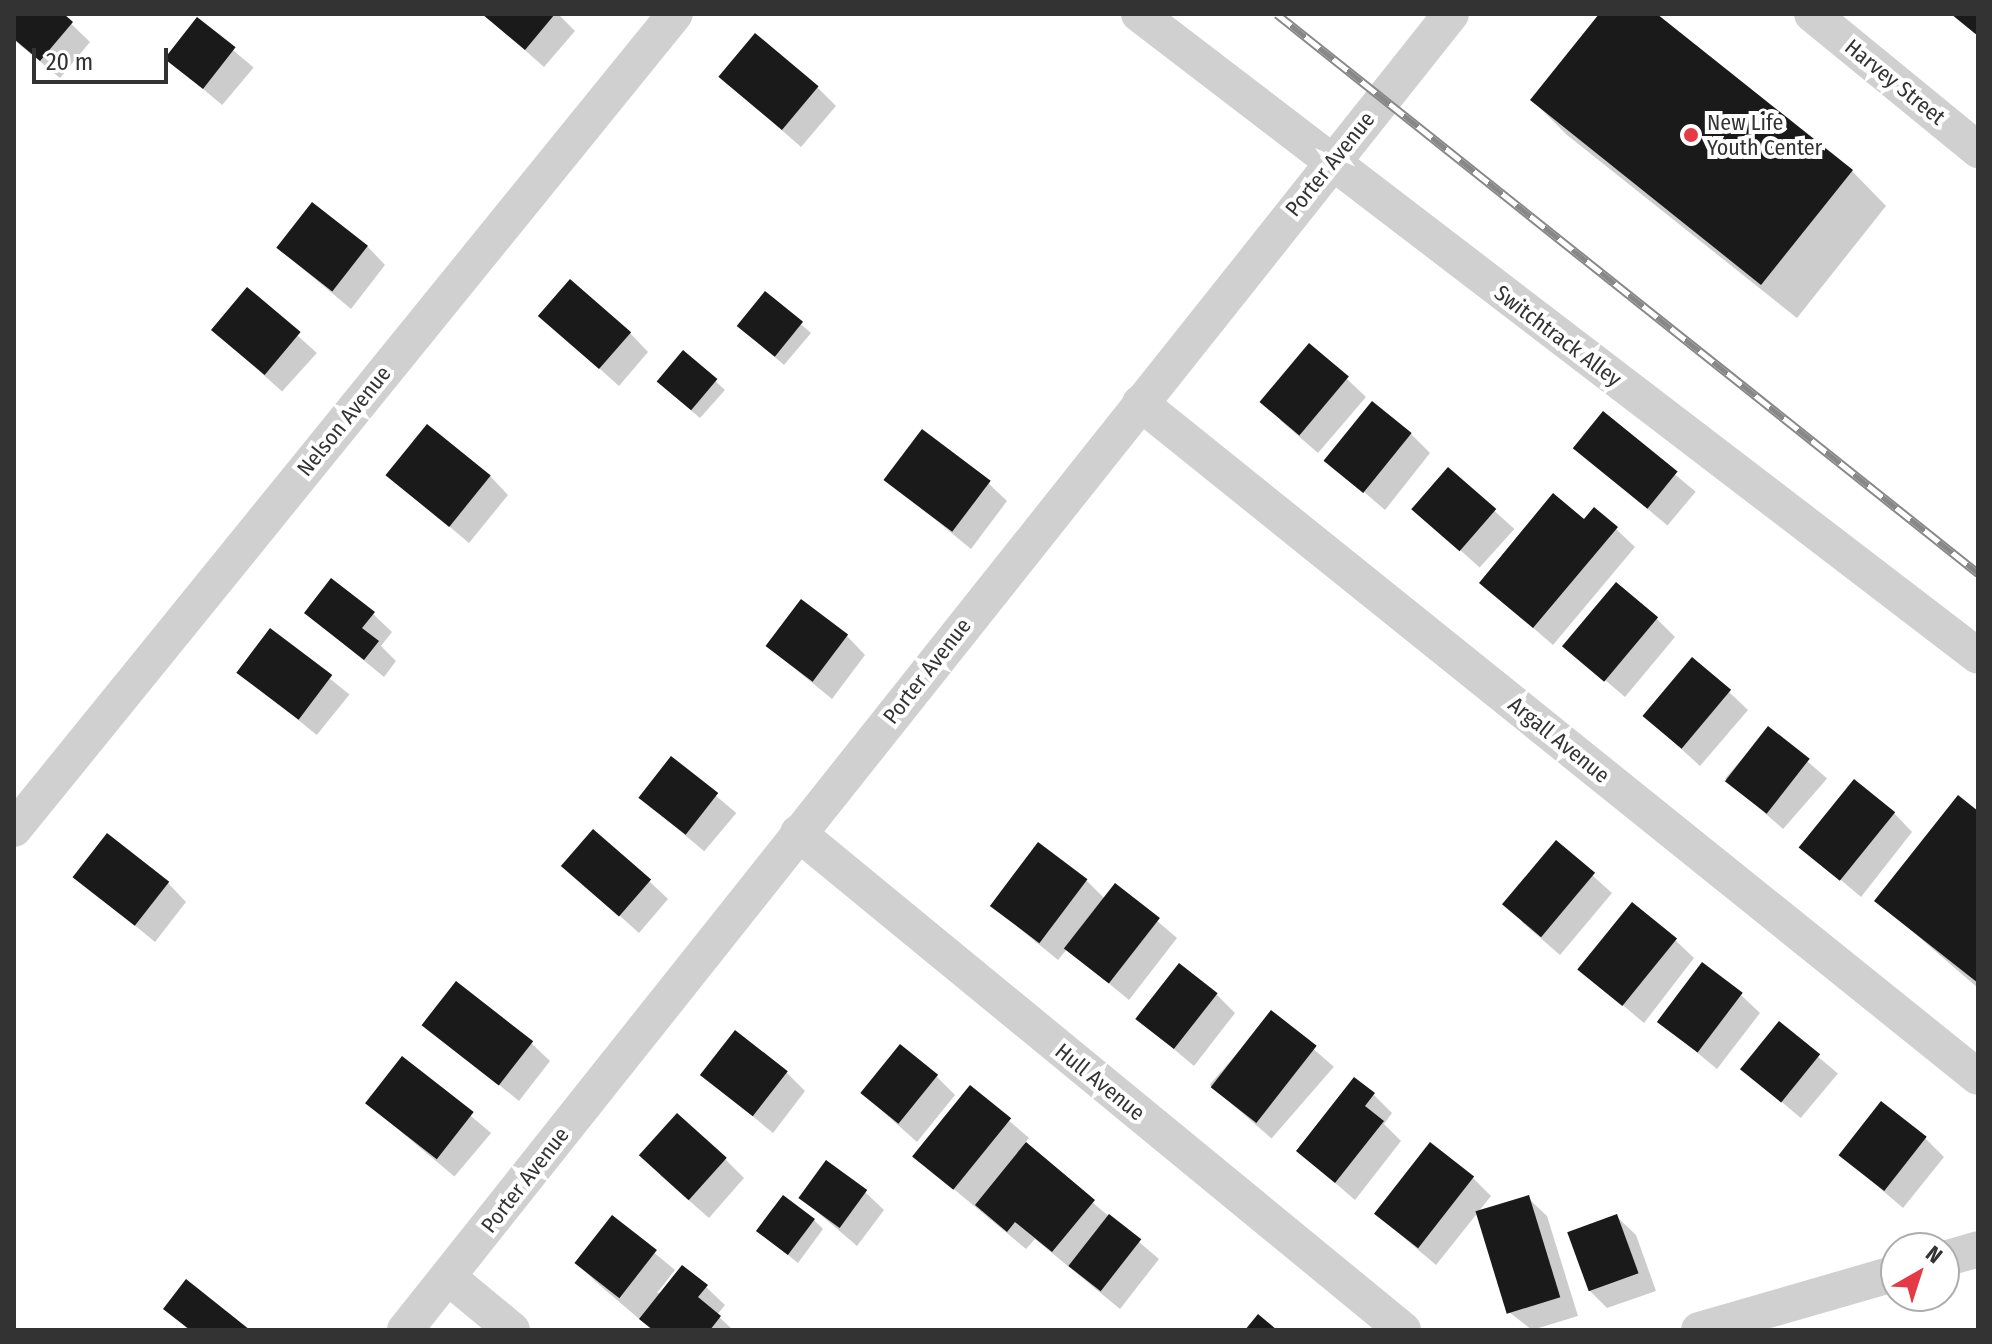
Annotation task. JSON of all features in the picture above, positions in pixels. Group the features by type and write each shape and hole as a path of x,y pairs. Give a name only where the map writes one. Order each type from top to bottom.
{"street":[{"name":"Nelson Avenue","path":"14,829 675,14"},
{"name":"Switchtrack Alley","path":"1139,14 1329,163 1978,656"},
{"name":"Porter Avenue","path":"405,1330 1329,163 1451,14"},
{"name":"Harvey Street","path":"1812,14 1978,150"},
{"name":"Argall Avenue","path":"1140,403 1978,1077"},
{"name":"Hull Avenue","path":"798,833 1403,1330"},
{"path":"448,1277 512,1330"},
{"path":"1699,1330 1880,1278"}],"building":[{"path":"14,14 64,14 73,22 40,61 14,39"},
{"path":"482,14 555,14 525,50"},
{"name":"New Life Youth Center","path":"1599,14 1657,14 1853,170 1761,285 1530,100"},
{"path":"1951,14 1978,14 1978,36"},
{"path":"197,17 236,47 203,89 164,59"},
{"path":"755,33 819,86 782,130 718,77"},
{"path":"312,202 368,246 332,291 276,248"},
{"path":"570,279 631,332 599,369 538,316"},
{"path":"247,287 301,332 265,375 211,330"},
{"path":"765,291 803,322 775,357 737,326"},
{"path":"1309,343 1349,376 1299,435 1260,402"},
{"path":"683,350 717,379 691,410 657,381"},
{"path":"1372,401 1412,433 1363,493 1324,461"},
{"path":"1603,411 1678,471 1647,509 1573,448"},
{"path":"427,424 491,476 449,527 385,475"},
{"path":"922,429 991,481 952,532 883,480"},
{"path":"1448,467 1496,509 1460,551 1411,509"},
{"path":"1553,493 1584,519 1594,507 1618,527 1533,628 1479,583"},
{"path":"331,578 375,612 362,628 379,641 364,660 304,613"},
{"path":"1616,582 1658,617 1604,682 1562,646"},
{"path":"801,599 848,635 813,682 765,646"},
{"path":"270,628 332,675 299,720 236,673"},
{"path":"1692,657 1731,690 1682,749 1643,716"},
{"path":"1768,726 1810,759 1767,814 1725,781"},
{"path":"671,756 718,793 686,835 638,798"},
{"path":"1854,779 1895,812 1840,881 1799,847"},
{"path":"1958,795 1978,811 1978,983 1874,901"},
{"path":"593,829 651,880 619,916 561,866"},
{"path":"107,833 169,882 135,926 73,877"},
{"path":"1556,840 1595,873 1541,937 1502,904"},
{"path":"1038,842 1088,879 1039,943 990,906"},
{"path":"1115,883 1160,918 1109,983 1064,948"},
{"path":"1632,902 1677,939 1622,1006 1577,970"},
{"path":"1702,962 1743,993 1698,1053 1657,1022"},
{"path":"1179,963 1218,993 1174,1049 1135,1019"},
{"path":"456,981 533,1041 499,1085 422,1025"},
{"path":"1271,1010 1317,1046 1256,1123 1211,1087"},
{"path":"1779,1021 1820,1054 1781,1103 1740,1069"},
{"path":"735,1030 788,1071 753,1116 700,1075"},
{"path":"900,1044 938,1075 898,1124 860,1093"},
{"path":"402,1056 474,1112 437,1159 365,1103"},
{"path":"1354,1077 1375,1093 1365,1106 1384,1121 1335,1183 1296,1151"},
{"path":"970,1085 1011,1118 953,1190 912,1156"},
{"path":"1881,1101 1927,1137 1884,1191 1839,1155"},
{"path":"677,1113 727,1158 689,1200 639,1155"},
{"path":"1026,1142 1095,1200 1052,1252 1015,1222 1007,1232 975,1205"},
{"path":"1430,1142 1474,1176 1418,1248 1374,1214"},
{"path":"826,1160 867,1190 840,1228 798,1198"},
{"path":"783,1195 815,1219 788,1255 756,1231"},
{"path":"1529,1195 1560,1297 1507,1314 1475,1211"},
{"path":"1109,1214 1141,1239 1101,1291 1068,1266"},
{"path":"1617,1214 1639,1273 1589,1291 1567,1232"},
{"path":"612,1215 657,1250 619,1298 574,1263"},
{"path":"682,1265 708,1285 698,1297 721,1316 710,1330 653,1330 639,1319"},
{"path":"186,1279 250,1330 190,1330 163,1309"},
{"path":"1258,1314 1277,1330 1245,1330"}],"railway":[{"path":"1277,14 1978,573"}],"place":[{"name":"New Life Youth Center","path":"1691,135"}]}
